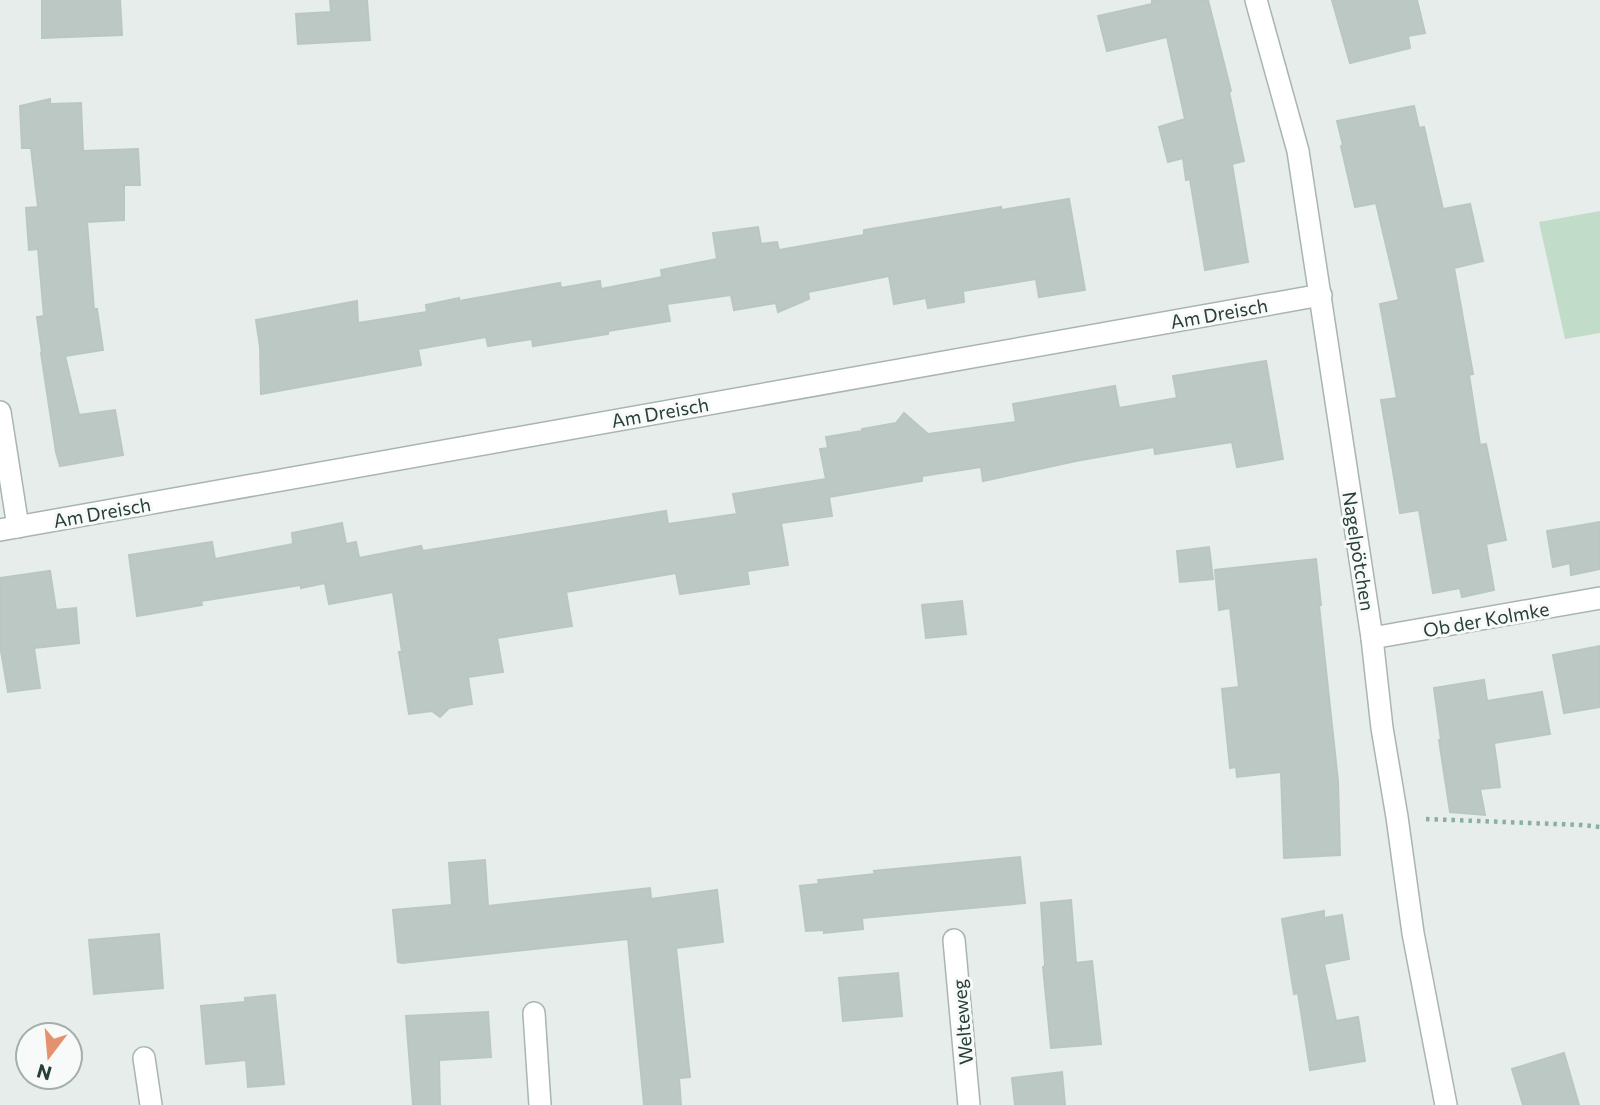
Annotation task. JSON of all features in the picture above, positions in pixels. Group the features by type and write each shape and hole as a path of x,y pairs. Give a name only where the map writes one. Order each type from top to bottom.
{"street":[{"name":"Nagelpötchen","path":"1255,0 1298,151 1372,638 1382,728 1413,933 1446,1105"},
{"name":"Am Dreisch","path":"9,528 1321,295"},
{"path":"0,412 9,528"},
{"name":"Ob der Kolmke","path":"1372,638 1600,598"},
{"name":"Welteweg","path":"954,940 970,1105"},
{"path":"534,1013 540,1105"},
{"path":"144,1058 151,1105"}],"path":[{"path":"1397,817 1600,827"}],"green space":[{"path":"1600,211 1600,333 1565,339 1539,222"}],"building":[{"path":"42,0 120,0 122,35 42,38"},
{"path":"330,0 367,0 370,40 298,44 296,14 331,12"},
{"path":"1152,0 1208,0 1231,91 1229,92 1244,161 1232,164 1248,262 1205,270 1190,179 1186,180 1183,158 1168,162 1159,127 1185,119 1167,37 1107,51 1098,16 1152,4"},
{"path":"1332,0 1417,0 1425,33 1408,36 1410,48 1350,63"},
{"path":"50,99 50,104 81,103 83,151 138,149 140,185 124,185 124,220 87,222 94,309 97,309 103,350 65,356 79,415 115,410 123,455 60,466 37,317 44,316 38,249 29,250 26,208 38,207 31,148 22,148 20,106"},
{"path":"1414,106 1419,128 1424,127 1443,209 1470,204 1483,261 1454,268 1473,374 1469,375 1480,445 1486,444 1506,540 1486,544 1494,590 1462,597 1460,588 1433,593 1419,510 1400,513 1381,400 1397,398 1380,304 1399,300 1376,203 1355,207 1337,121"},
{"path":"1069,199 1085,290 1039,297 1036,279 963,291 964,302 928,308 926,298 894,304 889,276 808,292 809,299 778,312 776,303 734,310 731,295 667,304 670,321 533,346 532,339 488,346 486,337 418,349 421,365 261,394 260,347 256,320 357,301 358,323 427,312 426,305 459,298 459,301 560,283 561,288 600,281 601,289 662,277 661,270 717,259 713,233 758,227 761,244 777,242 779,250 864,235 864,230 1001,207 1001,210"},
{"path":"1266,361 1283,459 1237,467 1232,442 1155,454 1154,447 983,481 981,467 922,476 922,481 829,497 832,516 781,523 788,565 747,571 749,584 680,594 676,573 566,592 572,626 497,638 503,672 468,677 472,704 449,708 440,717 432,711 409,714 393,592 329,604 325,583 301,588 301,585 201,601 202,605 137,616 129,555 212,542 215,559 293,544 292,533 342,523 346,544 356,542 359,558 421,546 423,551 666,511 668,524 737,514 733,494 826,479 820,449 828,448 826,437 896,423 904,413 928,434 1016,422 1013,404 1115,386 1119,408 1177,398 1173,376"},
{"path":"1600,522 1600,569 1571,575 1570,563 1553,567 1547,531"},
{"path":"1209,547 1213,579 1180,582 1177,551"},
{"path":"1316,559 1338,781 1340,855 1284,858 1281,772 1237,777 1236,767 1230,768 1222,689 1239,687 1230,608 1219,610 1215,570"},
{"path":"50,571 56,610 76,608 79,643 34,648 40,688 8,692 0,645 0,578"},
{"path":"962,601 966,634 926,638 922,605"},
{"path":"1600,646 1600,707 1564,713 1553,655"},
{"path":"1484,680 1487,701 1542,692 1550,734 1494,743 1500,787 1480,789 1485,815 1450,812 1434,688"},
{"path":"1020,857 1025,903 862,918 863,929 824,933 824,930 806,931 800,886 819,884 818,880 875,874 874,871"},
{"path":"485,860 488,906 650,888 651,899 717,890 723,942 676,948 690,1077 679,1078 681,1105 644,1105 628,939 398,962 393,910 452,905 449,863"},
{"path":"1071,900 1076,963 1092,961 1101,1044 1051,1048 1043,967 1041,903"},
{"path":"1324,911 1324,918 1342,915 1349,959 1324,964 1336,1021 1358,1017 1365,1061 1310,1070 1298,993 1294,994 1282,919"},
{"path":"159,934 163,988 94,994 89,940"},
{"path":"898,973 902,1016 843,1021 839,978"},
{"path":"275,995 284,1084 248,1087 246,1060 206,1064 201,1006 245,1002 245,998"},
{"path":"488,1012 491,1057 439,1060 440,1105 413,1105 406,1016"},
{"path":"1564,1053 1579,1105 1523,1105 1512,1069"},
{"path":"1062,1072 1065,1105 1015,1105 1012,1078"}]}
